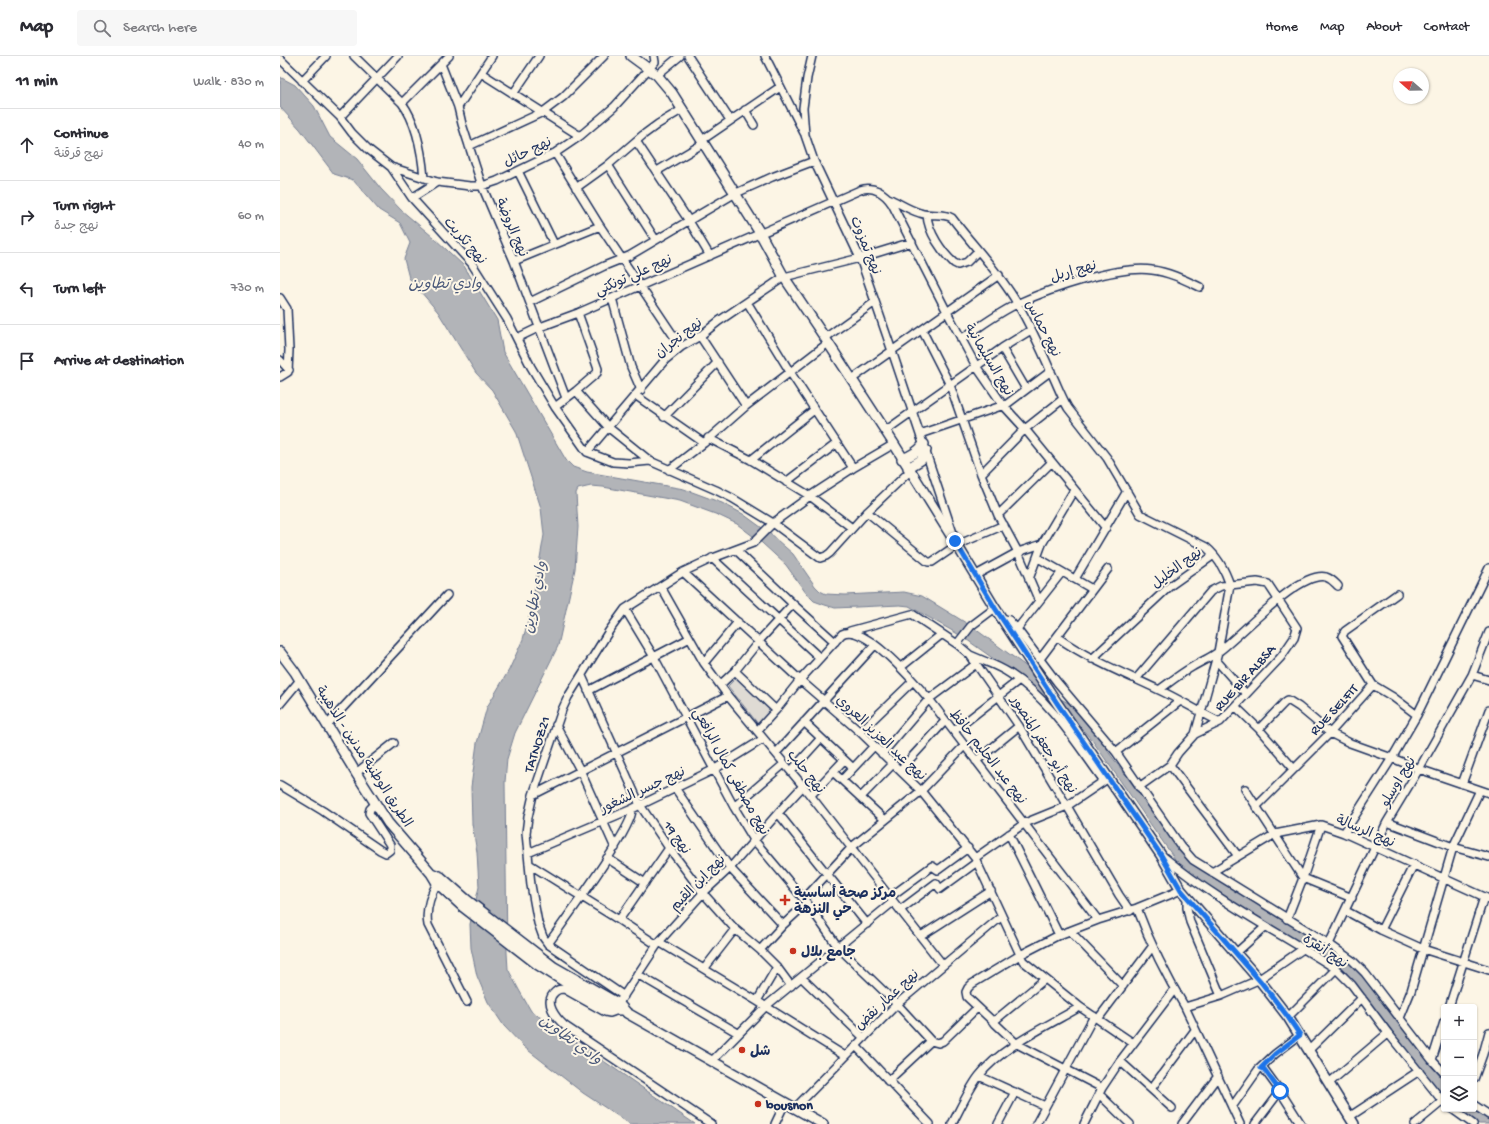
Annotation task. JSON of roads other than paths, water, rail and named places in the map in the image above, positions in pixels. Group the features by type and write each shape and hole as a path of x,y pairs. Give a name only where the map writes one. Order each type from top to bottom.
{"main road":[{"path":"631,56 658,75 683,110 734,194 760,233 784,277 827,340 884,431 894,444 995,608 1106,779 1161,855 1184,894 1236,953 1288,1017 1351,1120"},
{"path":"902,459 915,454 925,447"},
{"path":"909,469 922,460 925,447"},
{"name":"الطريق الوطنية مدنين - الذهيبة","path":"280,652 300,680 375,804 396,833 431,873 437,883 556,976 619,1008 823,1124"},
{"name":"الطريق الوطنية مدنين - الذهيبة","path":"431,873 441,877 465,904"}],"street":[{"path":"302,81 326,56"},
{"path":"354,56 402,103 407,110 412,121 423,162 424,178"},
{"path":"340,117 398,56"},
{"path":"402,103 449,56"},
{"path":"458,107 492,56"},
{"path":"513,94 539,56"},
{"path":"469,146 544,112 562,97 604,56"},
{"path":"649,70 655,62 654,56"},
{"path":"658,75 680,56"},
{"path":"688,56 730,120"},
{"path":"765,56 805,135"},
{"name":"نهج تمزوت","path":"812,56 803,108 805,135 814,161 860,258 925,447 956,543"},
{"name":"نهج تكريت","path":"280,57 302,81 340,117 352,133 368,149 391,167 412,198 472,264 482,278 517,338 531,367 555,407 587,452"},
{"name":"نهج الروضة","path":"441,64 458,107 482,186 540,327 566,398"},
{"name":"نهج حائل","path":"391,167 437,182 482,186 555,153 580,136 614,107 649,70"},
{"path":"481,73 580,136"},
{"path":"657,171 780,87"},
{"path":"576,188 608,165 658,124 683,110"},
{"path":"745,110 754,125"},
{"path":"636,141 657,171 710,256"},
{"path":"555,153 622,260 681,347"},
{"path":"530,302 604,266 622,260 655,239 734,194 772,177 814,161"},
{"path":"608,165 655,239"},
{"path":"518,171 554,244"},
{"path":"412,198 437,182"},
{"name":"نهج علي تونكتي","path":"517,338 865,188 874,189"},
{"name":"نهج السليمانية","path":"874,189 888,198 976,366 1003,405 1025,429 1106,528"},
{"name":"نهج حماس","path":"888,198 918,213 927,215 946,215 952,218 999,275 1018,304 1068,408 1107,458 1140,514"},
{"path":"927,215 928,223 936,240 954,263 958,265 967,262 978,251"},
{"path":"514,262 600,226"},
{"path":"784,277 860,258 912,242"},
{"name":"نهج إربل","path":"961,339 1018,304 1048,291 1101,275 1132,270 1150,270 1165,272 1200,287"},
{"path":"852,379 999,275"},
{"name":"نهج نجران","path":"587,452 609,428 665,360 681,347 700,336 784,277"},
{"path":"280,298 287,309 289,370 287,373 280,376"},
{"path":"612,298 631,367 641,390"},
{"path":"747,302 814,410 853,468"},
{"path":"669,470 875,302"},
{"path":"555,407 595,376 598,369 578,313"},
{"path":"922,330 950,385 981,474 998,515 1018,552 1039,601"},
{"path":"884,431 1002,348 1031,330"},
{"path":"700,336 746,406"},
{"path":"1002,348 1026,389"},
{"path":"280,360 289,370"},
{"path":"664,417 718,362"},
{"path":"920,434 1012,401 1051,371"},
{"path":"576,391 609,428 629,446 650,461 716,490 773,523 817,557 822,558 830,553 866,512 909,469"},
{"path":"635,395 664,417 706,441 750,460 810,496 852,528"},
{"path":"981,474 1025,429 1063,399"},
{"path":"750,460 814,410"},
{"path":"786,482 836,444"},
{"path":"773,523 810,496 894,444"},
{"path":"587,452 613,462 629,463 650,461"},
{"path":"998,515 1052,462"},
{"path":"1029,579 1042,544 1074,490"},
{"path":"1075,579 1127,491"},
{"path":"866,512 928,562 932,562 956,543 1004,525"},
{"name":"نهج الخليل","path":"1092,659 1170,586 1214,555 1206,547 1190,538 1140,514"},
{"name":"TATNOZ21","path":"548,944 543,937 535,910 526,824 533,795 563,707 609,631 625,609 684,572 712,558 750,545 756,541 773,523"},
{"path":"976,575 1018,552 1042,544"},
{"path":"736,550 792,604 836,642"},
{"path":"1195,734 1218,652 1230,585 1224,569 1214,555"},
{"path":"712,558 820,658"},
{"path":"1038,558 1092,589"},
{"path":"1344,833 1392,758 1417,715 1477,595 1481,581 1489,568"},
{"path":"1040,659 1108,569"},
{"name":"نهج عبد العزيز العروي","path":"684,572 800,680 860,732 921,791 968,848 976,860 1023,961 1080,1007 1133,1043"},
{"path":"1017,629 1062,572"},
{"path":"1159,690 1190,668 1218,652 1296,587 1316,578 1322,577 1329,578 1338,586"},
{"name":"RUE BIR ALBSA","path":"1136,679 1212,591 1221,586 1257,582 1268,584 1278,601 1294,622 1296,632 1288,648 1220,722 1195,734 1178,753 1170,765 1139,787"},
{"name":"نهج حلب","path":"661,587 704,663 728,696 852,847 943,965"},
{"name":"RUE SELFIT","path":"1256,807 1330,733 1373,685 1342,636 1345,631 1397,594"},
{"path":"327,725 447,595"},
{"path":"720,685 736,671 759,641 792,604"},
{"path":"957,644 971,626 995,608"},
{"name":"نهج مصطفى كمال الرافعي","path":"625,609 654,657 734,806 754,840 805,901 838,947 897,1004 931,1041"},
{"name":"نهج أبو جعفر المنصور","path":"843,633 912,614 957,644 970,655 1019,726 1068,806 1119,895 1134,909 1174,990 1185,1007 1240,1124"},
{"path":"1002,619 1009,620 1017,629 1116,752 1180,845 1193,860 1329,944 1353,961 1365,973 1441,1070"},
{"path":"704,663 738,622"},
{"name":"نهج عبد الحليم حافظ","path":"843,633 852,632 875,645 900,667 929,699 1098,920"},
{"name":"نهج اوسلو","path":"1329,944 1387,822 1419,770 1472,675 1489,632"},
{"path":"757,731 800,680 843,633"},
{"path":"900,667 942,634"},
{"path":"1057,637 1092,659 1159,690 1220,722"},
{"path":"588,690 690,638"},
{"path":"776,753 875,645"},
{"path":"900,910 936,883 940,889 1025,823 1068,806 1106,779 1039,696 1008,672 970,655"},
{"path":"1216,660 1246,694"},
{"path":"882,754 929,699 976,664"},
{"path":"736,671 776,710"},
{"path":"1472,675 1489,680"},
{"name":"نهج 19","path":"582,676 618,753 640,805 669,848 703,893 735,929 760,950 777,967 791,986"},
{"path":"280,704 300,680"},
{"path":"954,731 1019,680"},
{"path":"860,732 913,681"},
{"path":"1373,685 1393,697 1417,715"},
{"path":"533,795 728,696"},
{"path":"1259,729 1288,700 1299,707 1330,733 1356,746 1392,758 1419,770 1489,793"},
{"path":"1116,752 1180,701"},
{"path":"1235,706 1259,729 1294,769"},
{"path":"1462,784 1489,710"},
{"path":"900,770 945,721"},
{"path":"804,722 853,768"},
{"path":"556,725 580,770 615,848"},
{"path":"976,761 1019,726"},
{"path":"791,771 822,738"},
{"name":"نهج جسر الشغور","path":"528,853 632,809 715,769 763,739"},
{"path":"356,773 394,743"},
{"path":"842,780 874,746"},
{"path":"760,950 852,847 921,791 964,746"},
{"path":"811,796 844,760"},
{"path":"734,806 784,764"},
{"path":"861,797 893,764"},
{"path":"1170,765 1238,856"},
{"path":"833,772 884,820"},
{"path":"280,786 323,811 386,853 390,850 390,844 369,813 370,808 375,804"},
{"name":"نهج ابن القيم","path":"619,1008 637,974 658,943 703,893 730,868 803,786"},
{"path":"675,788 730,868 783,925"},
{"path":"1245,790 1303,878 1352,898"},
{"path":"1400,1018 1411,991 1453,847 1480,790"},
{"path":"624,996 548,944 615,848 631,818 632,809"},
{"path":"778,813 866,924"},
{"path":"1387,822 1453,847 1489,857"},
{"path":"1287,918 1303,878 1321,825"},
{"name":"نهج الرسالة","path":"1212,872 1275,834 1321,825 1344,833 1486,898"},
{"path":"1009,834 1059,935"},
{"path":"619,920 669,848"},
{"path":"712,1060 766,1006 866,924 892,899 932,866 938,870 968,848"},
{"name":"نهج أنقرة","path":"1161,855 1183,873 1265,927 1336,969 1352,985 1388,1033 1441,1098"},
{"path":"607,858 646,883"},
{"path":"529,864 619,920 766,1006 845,1056"},
{"path":"1381,930 1414,864"},
{"path":"437,883 430,897 426,914 428,925 467,1002"},
{"path":"921,936 991,891"},
{"path":"1130,1124 1101,1091 1017,1044 967,997 966,992 968,988 972,984 1020,955 1059,935 1098,920 1184,894 1190,922 1221,996"},
{"path":"1450,1004 1486,898"},
{"path":"1346,911 1381,930 1423,949 1489,970"},
{"name":"نهج عمار نقض","path":"795,1108 897,1004 1002,916"},
{"path":"1236,953 1265,927"},
{"path":"704,969 735,929"},
{"path":"1070,931 1123,986"},
{"path":"1036,1124 1064,1069 1096,1018 1123,986 1152,947"},
{"path":"1185,1007 1221,996 1258,980 1304,949"},
{"path":"757,1001 777,967"},
{"path":"1288,1017 1336,969"},
{"path":"637,974 738,1033"},
{"path":"802,978 864,1038"},
{"path":"993,1022 1045,980"},
{"path":"619,1008 612,1013 607,1013 564,989 559,989 556,991 551,998 550,1004 554,1013 565,1026 711,1124"},
{"path":"1084,1124 1101,1091 1120,1061 1174,990"},
{"path":"1309,1050 1362,998"},
{"path":"952,1124 979,1076 998,1058 1017,1044 1080,1007"},
{"path":"888,1081 931,1041 938,1043 943,1041 977,1008"},
{"path":"1151,1089 1195,1030"},
{"path":"1432,1060 1441,1032"},
{"path":"1476,1076 1486,1055 1489,1032"},
{"path":"1329,1083 1388,1033"},
{"path":"1232,1107 1261,1068 1275,1054 1300,1035"},
{"path":"856,1046 930,1124"},
{"path":"1120,1061 1172,1108"},
{"path":"1261,1068 1264,1069 1280,1091 1301,1124"},
{"path":"1351,1120 1419,1071"},
{"path":"979,1076 1044,1106"},
{"path":"1182,1124 1218,1076"},
{"path":"1255,1124 1280,1091"},
{"path":"998,1124 1015,1092"},
{"path":"774,1124 785,1102"},
{"path":"1415,1124 1441,1103"},
{"path":"1477,1107 1489,1115"},
{"path":"1456,1112 1473,1124"}],"water":[{"name":"وادي تطاوين","path":"280,77 295,85 314,106 330,137 357,159 381,189 401,210 464,266 497,320 503,352 566,460 573,467 587,472 684,489 722,503 743,514 769,533 793,554 815,586 826,594 845,595 904,592 922,596 971,626 1027,667 1032,676 1038,680 1056,710 1019,677 963,637 909,606 900,605 835,608 814,601 806,593 786,565 762,543 737,524 718,515 680,501 603,487 591,486 578,489 576,493 578,527 575,569 558,646 515,733 507,759 505,782 508,969 531,1011 695,1124 630,1124 583,1093 524,1047 504,1026 488,1002 477,976 471,948 470,924 479,887 477,852 472,824 471,787 477,743 487,707 509,670 523,639 531,610 544,535 541,508 516,431 492,390 476,373 438,312 409,278 404,259 410,243 400,223 379,210 353,180 334,174 300,129 280,107"},
{"path":"1061,699 1074,706 1183,852 1340,953 1360,969 1430,1062 1441,1074 1441,1092 1345,971 1201,881 1179,865 1092,740 1073,719"},
{"path":"1477,1111 1489,1117 1489,1124 1479,1124 1462,1112 1477,1112"}],"waterway":[{"path":"1084,725 1095,733 1105,748"}],"place":[{"name":"مركز صحة أساسية حي النزهة","path":"785,900"},
{"name":"جامع بلال","path":"793,951"},
{"name":"شل","path":"742,1050"},
{"name":"bousnon","path":"758,1104"}]}
